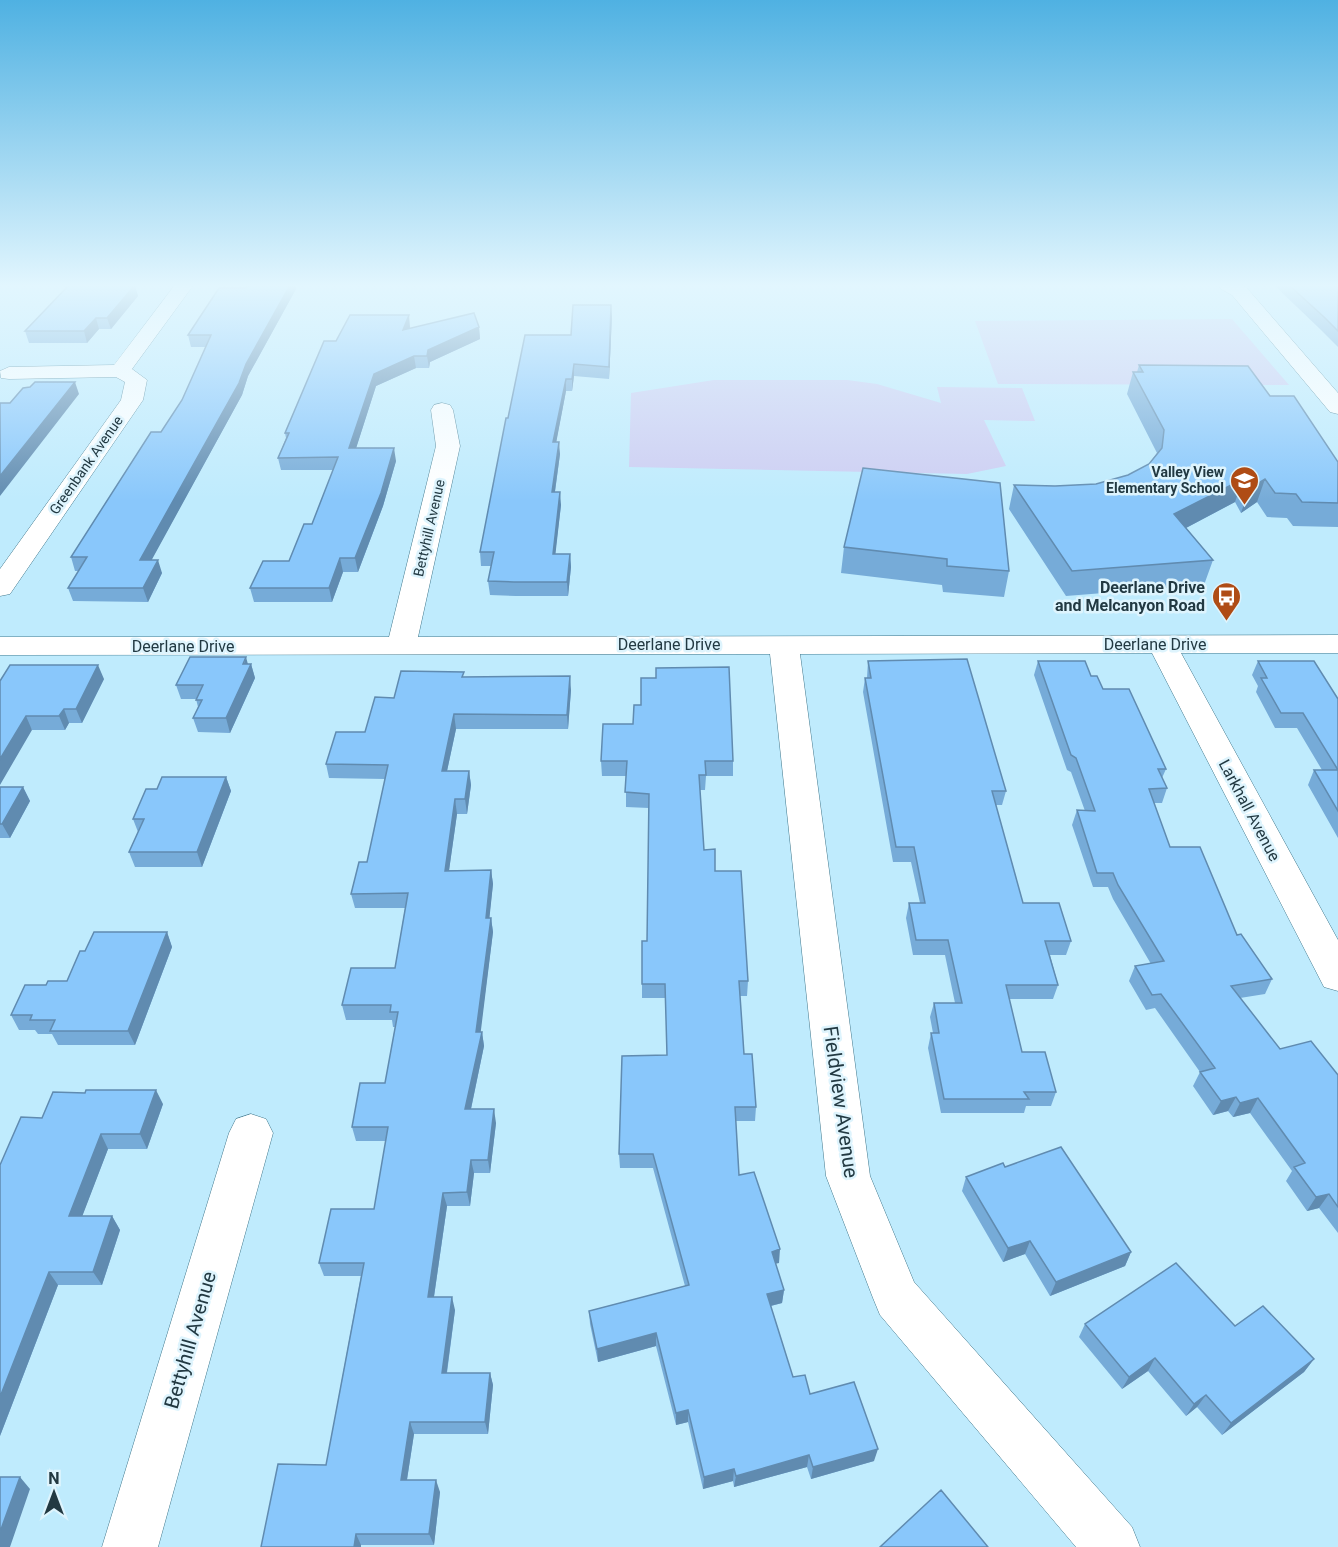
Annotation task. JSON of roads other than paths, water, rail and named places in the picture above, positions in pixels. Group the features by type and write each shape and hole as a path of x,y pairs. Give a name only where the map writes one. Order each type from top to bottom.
{"street":[{"path":"9,374 120,371 130,357"},
{"path":"1295,357 1338,407"},
{"name":"Greenbank Avenue","path":"0,588 132,400 136,380 120,371"},
{"name":"Bettyhill Avenue","path":"401,646 448,446 442,410"},
{"name":"Fieldview Avenue","path":"784,644 848,1176 897,1298 1112,1547"},
{"name":"Deerlane Drive","path":"0,646 1338,644"},
{"name":"Larkhall Avenue","path":"1162,645 1338,976"},
{"name":"Bettyhill Avenue","path":"130,1547 251,1133"}],"place":[{"name":"Valley View Elementary School","path":"1245,506"},
{"name":"Deerlane Drive and Melcanyon Road","path":"1226,622"}]}
